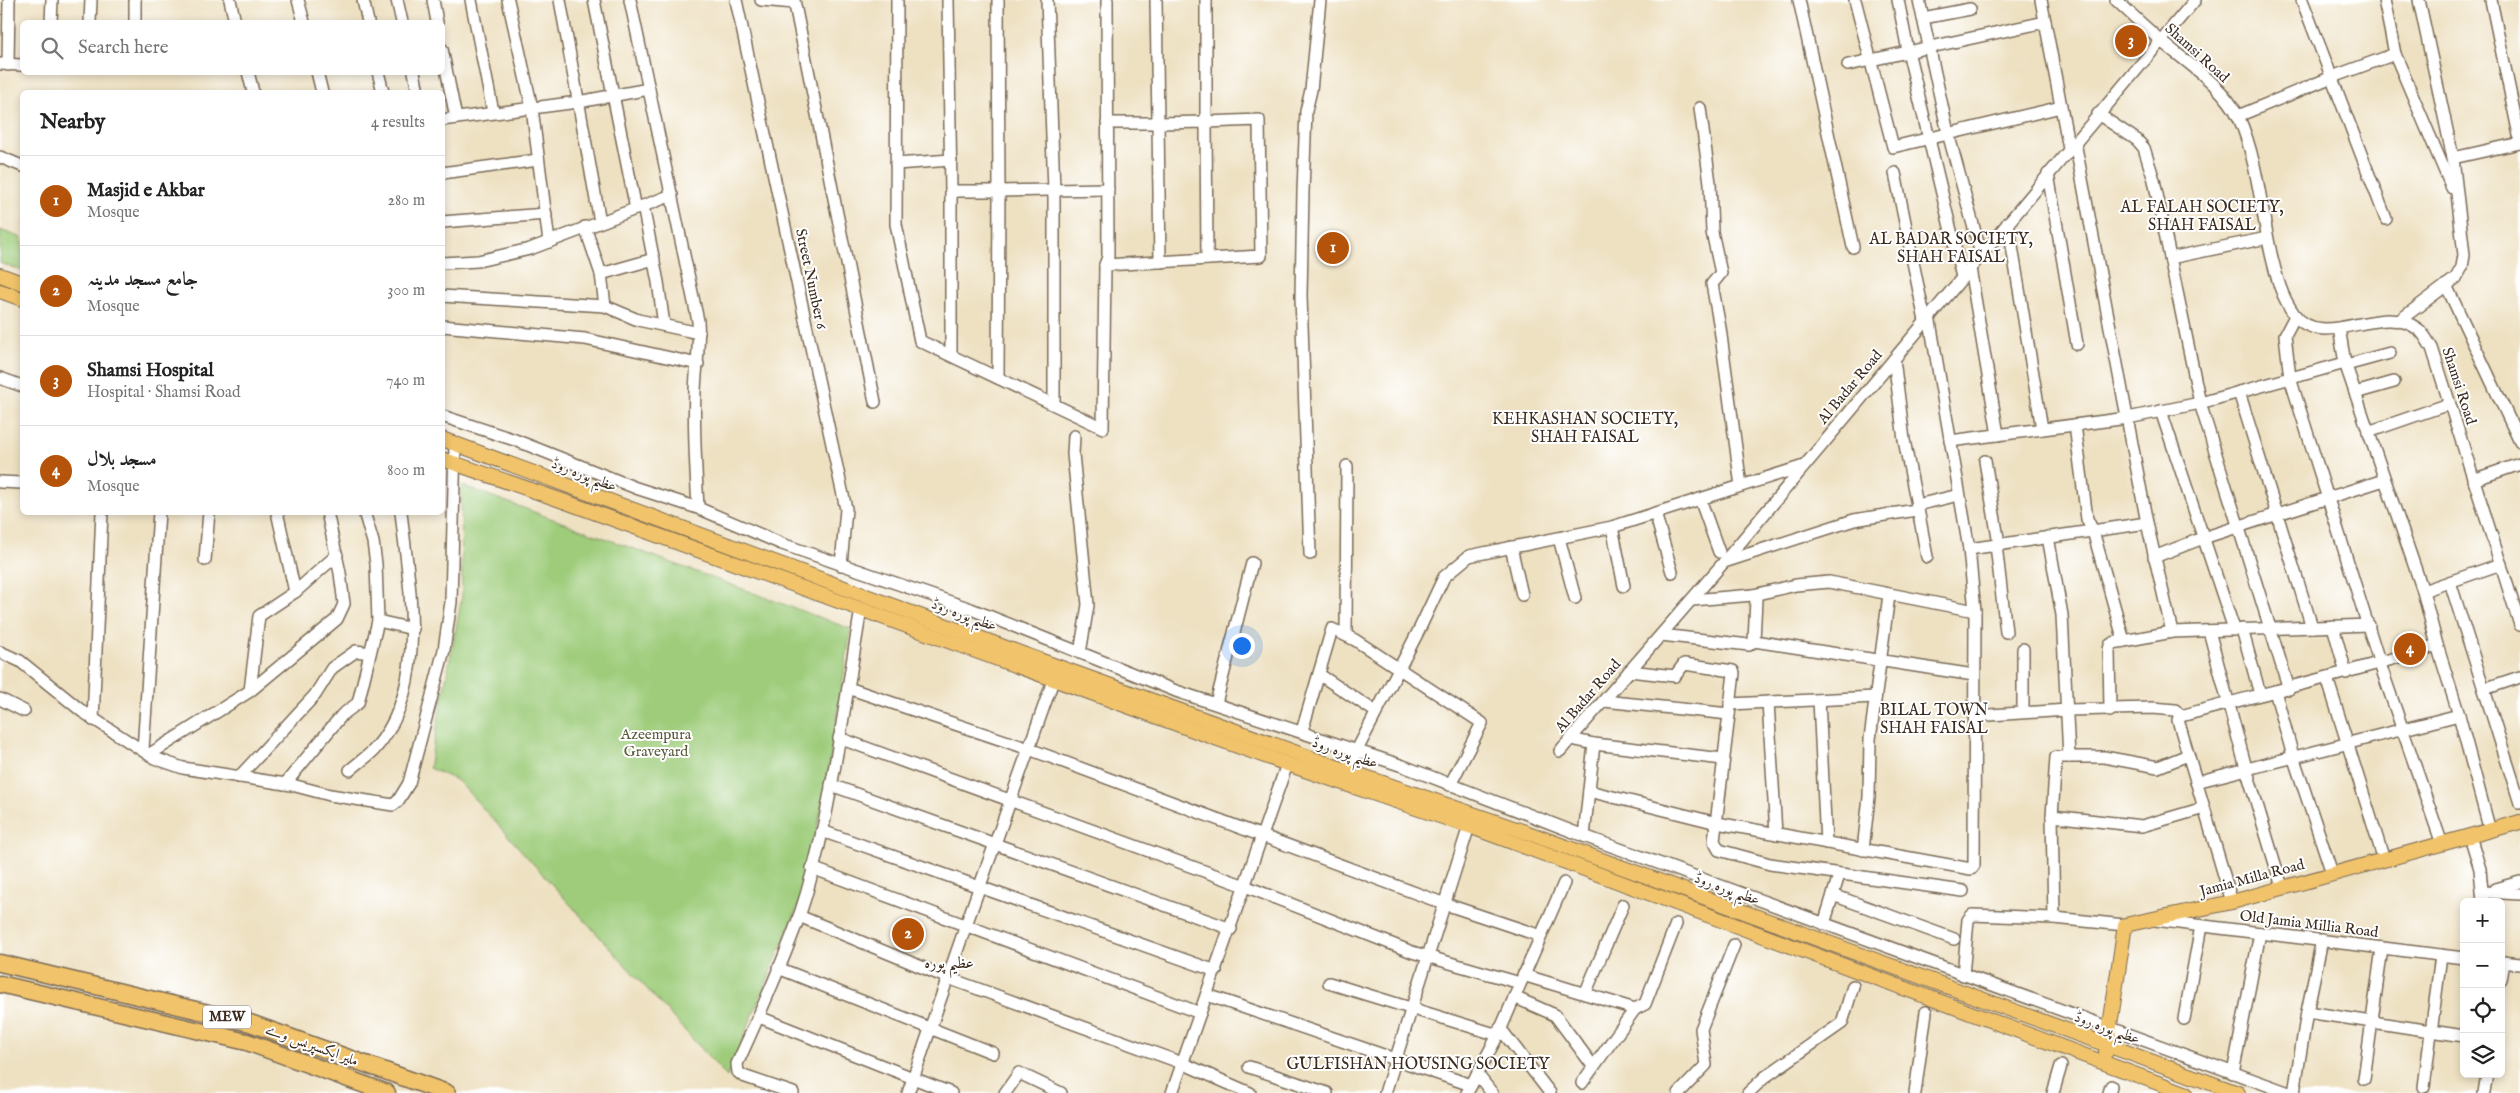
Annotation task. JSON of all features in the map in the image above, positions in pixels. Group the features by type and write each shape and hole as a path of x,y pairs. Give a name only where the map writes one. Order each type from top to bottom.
{"highway":[{"name":"ملیر ایکسپریس وے","path":"0,963 250,1023 447,1093"},
{"name":"ملیر ایکسپریس وے","path":"0,984 247,1042 387,1093"}],"main road":[{"path":"0,275 20,282"},
{"path":"0,291 20,298"},
{"name":"عظیم پورہ روڈ","path":"449,441 1020,653 1540,838 2238,1093"},
{"name":"عظیم پورہ روڈ","path":"448,461 861,608 1287,764 1469,826 2185,1093"},
{"name":"Jamia Milla Road","path":"2125,926 2232,902 2520,822"},
{"path":"2104,1063 2111,1029 2125,926"}],"street":[{"path":"9,0 4,64 20,65"},
{"path":"51,20 52,0"},
{"path":"90,20 91,0"},
{"path":"135,0 135,20"},
{"path":"230,0 235,20"},
{"path":"298,0 303,20"},
{"path":"363,0 368,20"},
{"path":"397,0 402,20"},
{"path":"433,0 438,20"},
{"path":"470,0 493,112"},
{"path":"508,0 532,108 549,242"},
{"path":"560,0 600,222"},
{"path":"594,0 612,96 639,207 654,259 664,325"},
{"path":"630,0 699,333 694,422 698,508"},
{"name":"Street Number 6","path":"736,0 846,510 841,565"},
{"path":"761,0 794,2 876,402"},
{"path":"897,0 896,224 920,341 1103,428 1105,265 1108,257 1107,0"},
{"path":"948,0 951,356"},
{"path":"998,0 998,378"},
{"path":"1047,0 1054,190 1054,404"},
{"path":"1156,0 1160,262"},
{"path":"1206,0 1208,259"},
{"path":"1310,554 1301,296 1306,111 1312,90 1320,0"},
{"path":"1799,0 1853,247"},
{"path":"1855,0 1892,146 2061,107"},
{"path":"1898,0 1928,138 1962,277"},
{"path":"1919,0 1948,133 1981,254"},
{"path":"2041,0 2061,107 2072,145 2128,418 2147,523 2172,632"},
{"name":"Shamsi Road","path":"2116,0 2160,40 2203,74 2238,116 2251,154 2267,238 2282,296 2295,316 2312,328 2339,328 2372,320 2400,320 2419,330 2432,348 2501,564 2515,590 2520,624"},
{"name":"Al Badar Road","path":"1560,752 1692,600 1722,557 1804,466 2195,0"},
{"path":"2302,0 2386,218"},
{"path":"2384,0 2395,54 2457,200"},
{"path":"2400,320 2456,278 2462,267 2464,255 2452,158 2419,0"},
{"path":"2452,158 2520,142 2491,0"},
{"path":"1923,18 1970,9"},
{"path":"1848,64 2045,22"},
{"path":"2238,116 2332,77 2395,54"},
{"path":"445,64 456,118"},
{"path":"249,75 252,90"},
{"path":"318,75 322,90"},
{"path":"379,75 382,90"},
{"path":"415,75 418,90"},
{"path":"445,120 578,102 649,89"},
{"path":"1700,108 1710,183 1712,232 1721,273 1712,284 1720,328 1741,486"},
{"path":"2098,114 2137,140 2144,148 2154,180 2200,403 2272,628 2289,689"},
{"path":"1105,265 1261,256 1259,120 1107,123"},
{"path":"0,158 20,165"},
{"path":"445,173 538,160"},
{"path":"896,164 950,160"},
{"path":"1589,791 1717,823 1971,869 1974,865 1975,611 1969,549 1927,319 1895,173"},
{"path":"2048,174 2077,344"},
{"path":"951,191 1108,189"},
{"path":"445,263 478,261 530,249 672,196"},
{"path":"445,222 546,214"},
{"path":"2008,222 2042,429"},
{"path":"585,227 601,274 605,306"},
{"path":"2170,258 2267,238"},
{"path":"601,274 654,259"},
{"path":"1970,268 1998,435"},
{"path":"2446,285 2520,442"},
{"path":"445,296 605,306 638,320 699,333"},
{"path":"2295,316 2284,335 2290,378 2380,664 2442,844"},
{"path":"445,326 585,339 698,364"},
{"path":"2339,328 2346,364 2355,393 2423,591 2490,830"},
{"path":"1950,441 2128,418 2200,403 2390,353"},
{"path":"1894,359 1904,440 1927,556"},
{"path":"0,378 20,385"},
{"path":"2355,393 2394,382"},
{"path":"2239,392 2312,627"},
{"path":"2368,432 2449,404"},
{"path":"2161,411 2203,538 2260,694"},
{"path":"445,417 515,440 636,488 698,508 782,544 971,609 1176,691 1302,731 1356,752 1404,766 1584,836 2289,1093"},
{"path":"2075,425 2087,519 2093,531 2124,641"},
{"path":"1074,436 1072,454 1088,605 1080,653"},
{"path":"0,652 20,661 94,720 154,758 183,768 285,784 389,805 398,801 409,783 444,650 451,602 449,441"},
{"path":"1985,461 1997,544 2006,632"},
{"path":"2473,480 2520,464"},
{"path":"1346,636 1347,466"},
{"path":"1351,772 1356,752 1444,577 1469,556 1612,527 1804,466"},
{"path":"2154,556 2239,526 2384,480"},
{"path":"0,482 20,483"},
{"path":"1700,499 1722,557 1854,520 1914,511 1917,507 1960,496"},
{"path":"1654,513 1672,572"},
{"path":"94,720 102,515"},
{"path":"146,752 159,515"},
{"path":"205,560 209,515"},
{"path":"278,515 295,592"},
{"path":"146,752 250,691 336,619 344,604 337,555 328,515"},
{"path":"285,784 342,714 358,703 378,621 376,564 373,542 365,515"},
{"path":"350,770 374,750 396,714 404,691 413,630 401,515"},
{"path":"1969,549 2147,523"},
{"path":"1612,527 1624,586"},
{"path":"2048,537 2062,615 2069,757"},
{"path":"1559,538 1574,598"},
{"path":"1511,547 1522,594"},
{"path":"250,691 259,616 295,592 337,555"},
{"path":"1216,703 1252,563"},
{"path":"2423,591 2501,564"},
{"path":"1692,600 1753,595 1796,584 1829,582 1975,611"},
{"path":"2450,582 2520,803"},
{"path":"1863,850 1869,797 1870,739 1889,594"},
{"path":"1661,635 1750,646 1754,641 1756,599 1753,595"},
{"path":"793,1093 743,1076 738,1072 737,1064 759,1017 799,916 822,831 861,608"},
{"path":"378,621 413,630"},
{"path":"2110,711 2110,646 2124,641 2172,632 2369,625"},
{"path":"2333,626 2346,673"},
{"path":"1302,731 1320,675 1332,628 1399,668 1482,723 1450,785"},
{"path":"2209,631 2246,768 2282,887"},
{"path":"1754,641 1974,675"},
{"path":"2232,902 2178,720 2181,716 2380,664 2437,645"},
{"path":"2022,649 2023,712"},
{"path":"239,777 315,695 332,668 356,651 370,653"},
{"path":"1629,671 1675,676 1684,664 1733,671 1736,675 1722,759 1714,841 1719,850 1770,864 1963,891"},
{"path":"1320,675 1376,712"},
{"path":"2484,689 2520,677"},
{"path":"908,1093 1054,678"},
{"path":"2327,678 2384,860"},
{"path":"848,688 1029,749 1261,837 1445,904 1541,936"},
{"path":"2275,691 2293,756 2332,873"},
{"path":"1604,701 1730,709 1768,702 1875,697"},
{"path":"0,699 24,711"},
{"path":"1819,700 1826,843"},
{"path":"1768,702 1776,834"},
{"path":"1974,716 2023,712 2110,711 2153,708 2175,710 2181,716"},
{"path":"2196,782 2459,714"},
{"path":"839,738 1245,886 1412,952 1585,994 1635,1009"},
{"path":"1571,739 1594,744 1722,759"},
{"path":"1584,836 1594,744"},
{"path":"2054,918 2052,816 2056,757 2104,757 2158,767 2188,756"},
{"path":"1172,1093 1206,994 1231,929 1287,764"},
{"path":"831,785 1231,929"},
{"path":"2052,816 2142,826 2204,808"},
{"path":"1385,1093 1469,826"},
{"path":"822,831 1216,971"},
{"path":"2470,836 2485,895"},
{"path":"812,868 1200,1013"},
{"path":"1824,924 1839,875"},
{"path":"2485,895 2520,882"},
{"path":"1206,994 1395,1060 1469,1089 1499,1032 1564,883"},
{"path":"1833,894 1954,939"},
{"path":"2485,895 2520,894"},
{"path":"1585,994 1623,905"},
{"path":"1962,975 1968,920 1972,915 2054,918 2125,926"},
{"path":"799,916 948,978 1182,1063 1250,1093"},
{"name":"Old Jamia Millia Road","path":"2151,920 2460,957"},
{"path":"1582,1083 1635,1009 1645,1004 1676,924"},
{"path":"2184,1018 2201,926"},
{"path":"2233,1073 2260,933"},
{"path":"2294,1093 2307,1012 2322,940"},
{"path":"1679,1093 1706,1065 1701,1028 1734,945"},
{"path":"2364,1079 2382,948"},
{"path":"2424,1087 2441,955"},
{"path":"2505,962 2520,964"},
{"path":"778,968 993,1053"},
{"path":"1329,983 1499,1032 1550,1093"},
{"path":"1748,1093 1765,1077 1842,1023 1853,986"},
{"path":"1514,997 1556,1014 1593,1066"},
{"path":"1915,1093 1926,1012"},
{"path":"2307,1012 2460,1035"},
{"path":"759,1017 951,1093"},
{"path":"2053,1093 2062,1066"},
{"path":"1249,1067 1326,1093"},
{"path":"1005,1093 1016,1075 1021,1073 1061,1093"},
{"path":"1477,1074 1492,1093"},
{"path":"2484,1093 2486,1078"}],"green space":[{"path":"0,230 20,237 20,270 0,263"},
{"name":"Azeempura Graveyard","path":"461,485 851,629 826,786 803,894 727,1077 458,781 429,768 462,596"}],"place":[{"name":"Shamsi Hospital","path":"2131,41"},
{"name":"Masjid e Akbar","path":"1333,248"},
{"name":"مسجد بلال","path":"2410,649"},
{"name":"جامع مسجد مدینہ","path":"908,934"}],"district":[{"name":"AL FALAH SOCIETY, SHAH FAISAL","path":"2202,217"},
{"name":"AL BADAR SOCIETY, SHAH FAISAL","path":"1951,249"},
{"name":"KEHKASHAN SOCIETY, SHAH FAISAL","path":"1585,429"},
{"name":"BILAL TOWN SHAH FAISAL","path":"1934,720"},
{"name":"عظیم پورہ","path":"949,964"},
{"name":"GULFISHAN HOUSING SOCIETY","path":"1418,1065"}]}
